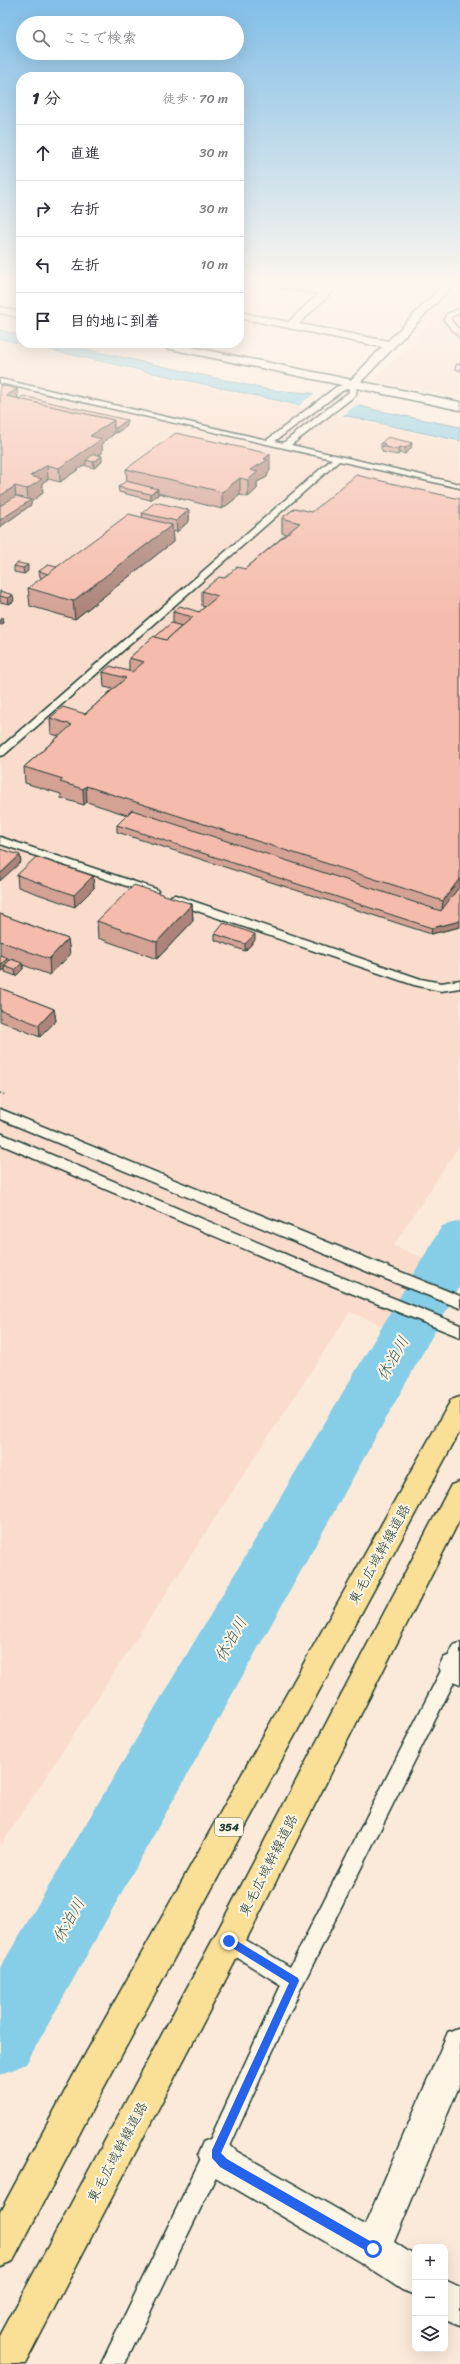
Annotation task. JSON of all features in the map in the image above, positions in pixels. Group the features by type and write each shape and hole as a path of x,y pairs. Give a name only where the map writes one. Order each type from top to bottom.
{"highway":[{"name":"東毛広域幹線道路","path":"0,2248 88,2083 460,1407"},
{"name":"東毛広域幹線道路","path":"5,2364 229,1941 460,1492"}],"street":[{"path":"403,394 460,406"},
{"path":"373,2249 460,2044"},
{"path":"215,2154 224,2163 373,2249 412,2276"},
{"path":"448,2300 460,2308"}],"lane":[{"path":"59,394 460,486"},
{"path":"269,442 333,394"},
{"path":"285,446 351,394"},
{"path":"0,754 338,458"},
{"path":"0,840 418,982 440,987 460,984"},
{"path":"0,1114 378,1270 456,1300"},
{"path":"0,1138 460,1331"},
{"path":"114,2364 215,2154 294,1981 458,1663"},
{"path":"229,1941 294,1981"}],"shaded area":[{"path":"0,394 239,394 296,407 314,394 328,394 361,401 341,417 460,443 460,1145 393,1246 460,1272 460,1284 425,1343 350,1312 0,1847"},
{"path":"446,394 460,394 460,397"}],"water":[{"path":"249,394 316,394 375,410 460,427 460,441"}],"pier":[{"path":"313,394 325,394 359,403 342,416 297,407"}],"building":[{"path":"0,394 9,394 6,396 114,420 90,436 102,439 59,468 47,465 30,476 42,479 27,489 15,486 0,496"},
{"path":"23,396 127,420 116,428 114,427 114,420 19,399"},
{"path":"176,433 270,454 264,459 268,460 250,470 258,472 248,480 240,478 222,492 126,469"},
{"path":"388,437 412,443 405,448 400,447 398,450 382,446 385,444 381,443"},
{"path":"94,454 102,456 93,462 86,460"},
{"path":"356,475 460,499 460,878 443,901 86,786 83,789 60,782 63,779 24,767 72,725 50,718 63,707 85,714 126,678 103,672 110,666 132,672 144,662 129,658 154,636 166,640 193,617 173,612 180,606 199,612 218,596 202,591 219,577 224,578 237,567 245,569 300,523 282,518 295,508 312,512"},
{"path":"126,481 158,489 150,494 118,487"},
{"path":"16,496 31,500 0,520 0,506"},
{"path":"155,502 189,510 176,521 142,513"},
{"path":"129,514 172,525 73,601 28,588"},
{"path":"18,563 28,565 23,568 14,566"},
{"path":"48,565 57,567 48,574 39,571"},
{"path":"0,591 13,595 8,598 0,596"},
{"path":"171,623 182,626 166,640 155,637"},
{"path":"132,810 441,911 460,886 460,921 432,928 117,825"},
{"path":"0,849 20,855 0,874"},
{"path":"36,857 93,876 74,895 17,875"},
{"path":"134,885 192,904 157,942 97,921"},
{"path":"0,914 68,939 49,959 0,941"},
{"path":"224,923 255,934 245,944 215,934"},
{"path":"0,955 8,958 1,964 0,964"},
{"path":"11,959 22,963 15,970 4,966"},
{"path":"0,988 54,1009 39,1025 0,1010"}],"waterway":[{"name":"休泊川","path":"0,2038 460,1240"}],"route":[{"path":"229,1941 294,1981 215,2154 224,2163 373,2249"}]}
